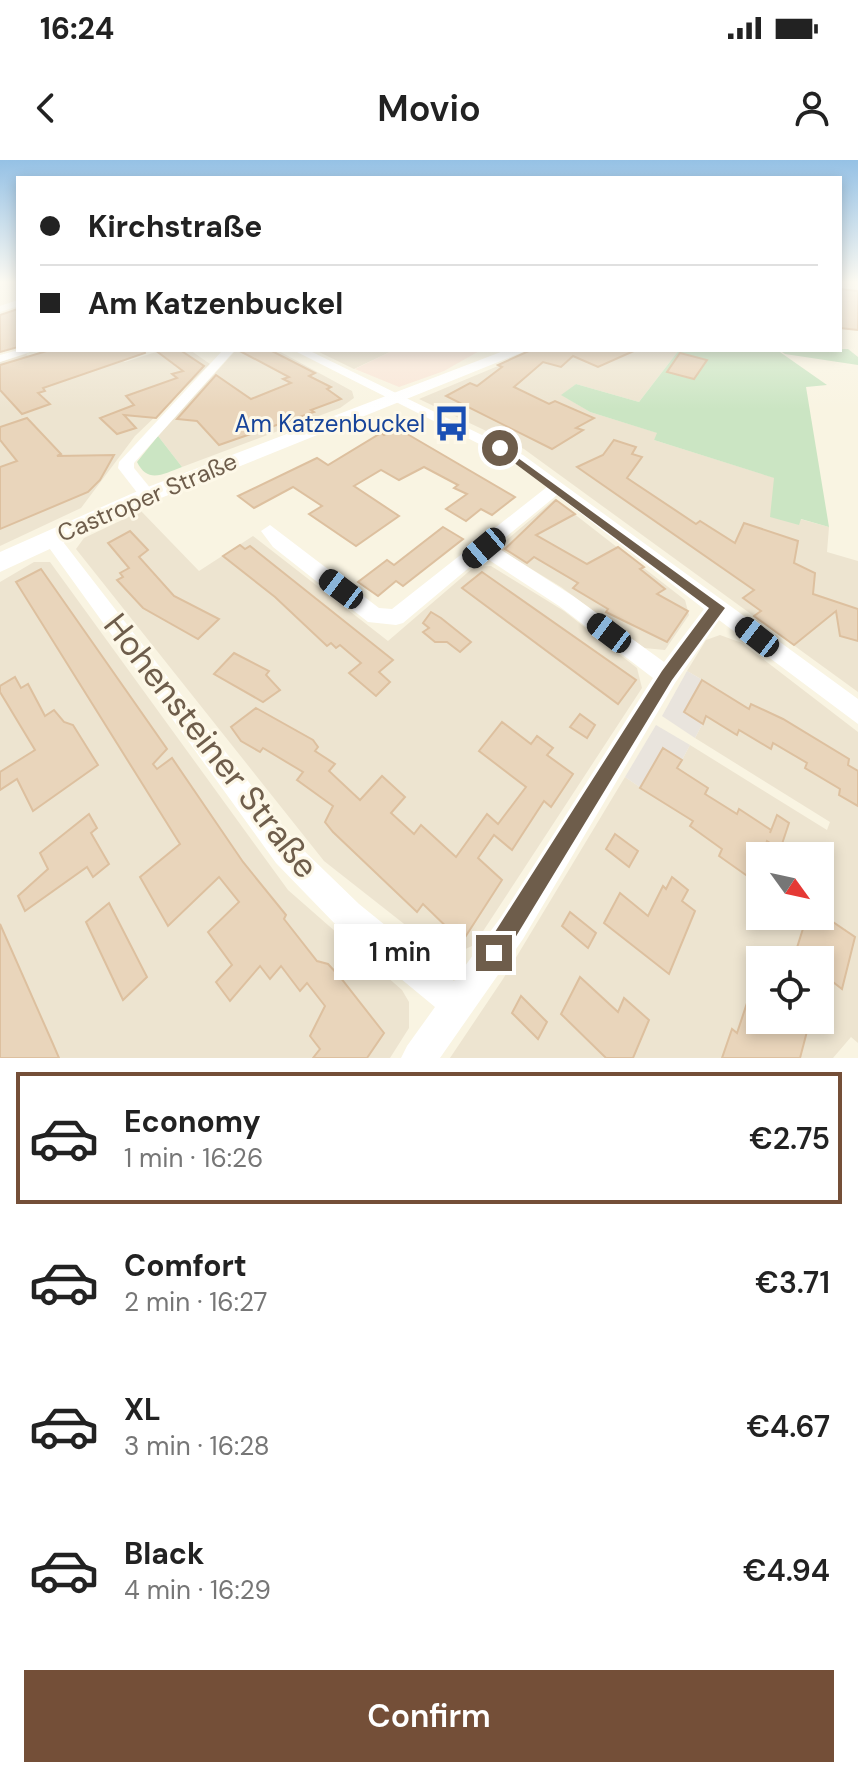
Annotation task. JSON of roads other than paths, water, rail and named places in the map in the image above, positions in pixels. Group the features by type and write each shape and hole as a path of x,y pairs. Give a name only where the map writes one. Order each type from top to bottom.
{"main road":[{"name":"Castroper Straße","path":"0,563 148,495 515,352"}],"street":[{"path":"0,359 23,352"},
{"path":"148,495 126,468 127,462 227,352"},
{"path":"303,352 509,452 858,713"},
{"path":"270,531 279,543 365,608 386,618 406,612 558,486"},
{"name":"Hohensteiner Straße","path":"51,538 286,853 348,915 457,1004"},
{"path":"484,548 566,601 667,676"},
{"path":"419,1058 512,928 667,676 706,619 718,608"}],"place":[{"name":"Am Katzenbuckel","path":"451,423"}]}
